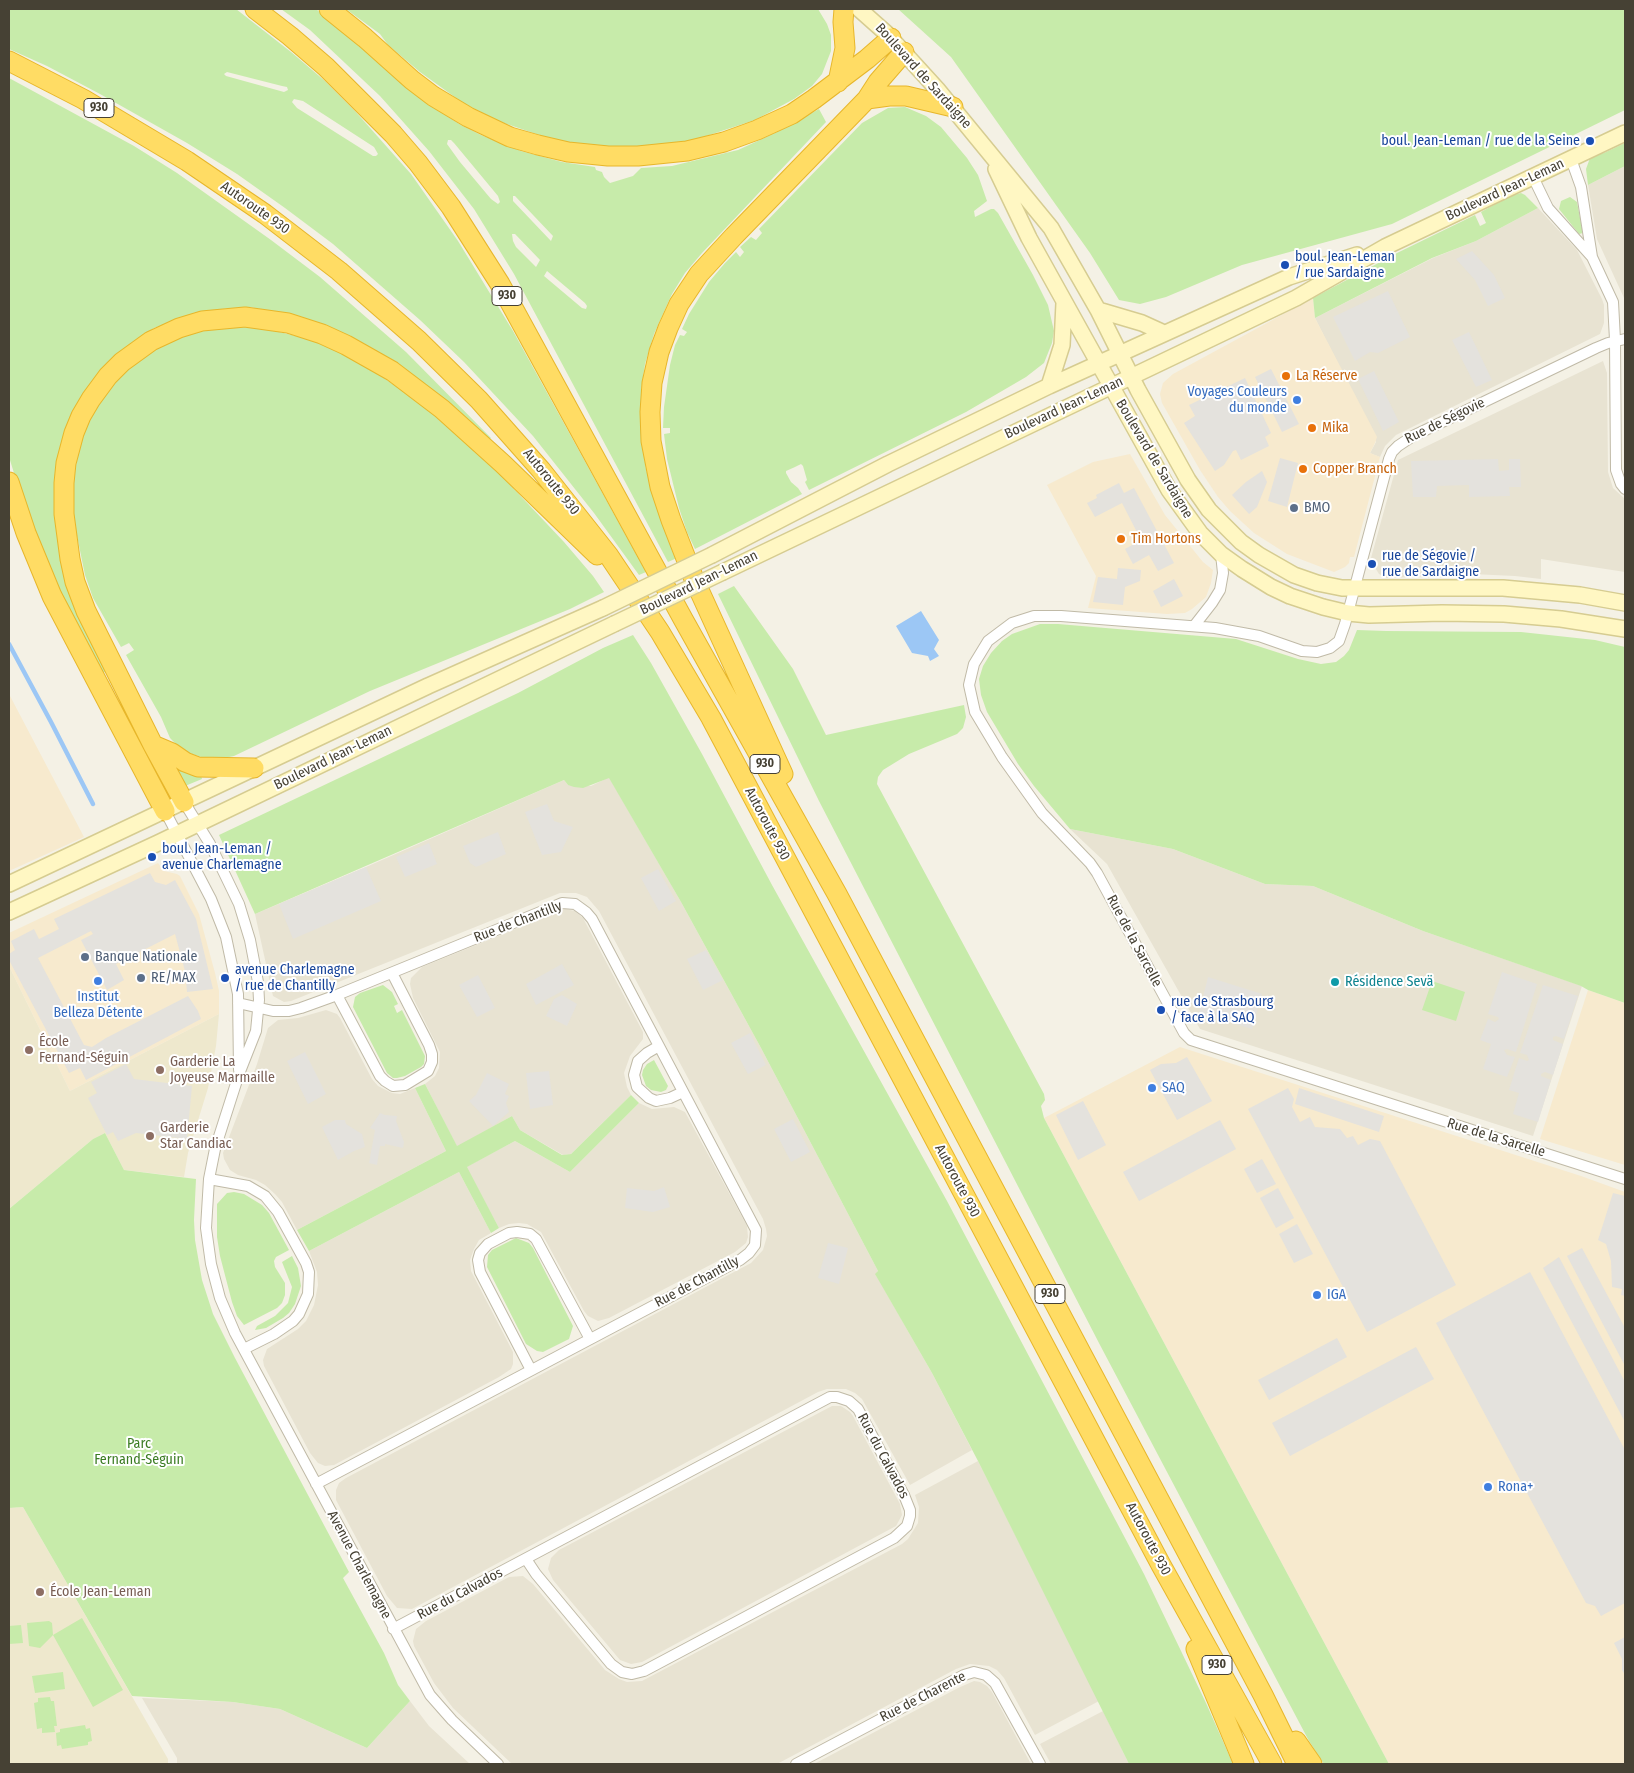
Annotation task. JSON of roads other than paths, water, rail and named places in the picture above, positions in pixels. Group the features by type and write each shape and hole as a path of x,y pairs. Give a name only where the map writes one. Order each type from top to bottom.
{"highway":[{"name":"Autoroute 930","path":"255,9 312,54 368,107 424,171 470,235 512,305 679,611 837,894 1263,1695 1297,1764"},
{"path":"329,9 412,80 456,111 510,137 552,149 608,156 670,154 705,148 742,136 777,121 804,106 838,82 891,38"},
{"path":"838,82 845,48 844,9"},
{"path":"837,894 694,579 677,537 660,487 653,457 650,412 652,383 659,352 673,316 692,284 715,255 867,99 878,82 904,52"},
{"name":"Autoroute 930","path":"9,61 89,102 187,161 276,222 356,285 420,341 508,431 582,520 631,588 711,718 1161,1565 1272,1764"},
{"path":"867,99 906,96 953,107"},
{"path":"184,802 153,746 94,630 80,597 70,559 64,514 66,463 74,432 85,407 114,370 159,336 178,328 213,319 245,317 266,319 288,323 322,334 368,356 418,390 454,420 510,471 631,588"},
{"path":"9,482 26,534 52,596 165,811"},
{"path":"153,746 172,753 185,762 198,767 254,768"},
{"path":"1161,1565 1244,1764"},
{"path":"1263,1695 1312,1764"}],"street":[{"name":"Boulevard de Sardaigne","path":"859,9 891,38 953,107 1051,228 1098,310 1131,377 1192,485 1209,510 1232,534 1259,555 1294,574 1329,586 1355,589 1503,588 1580,595 1625,603"},
{"name":"Boulevard Jean-Leman","path":"9,912 198,824 1296,298 1384,247 1625,134"},
{"name":"Boulevard de Sardaigne","path":"984,145 1029,238 1110,386 1179,506 1200,533 1221,554 1256,579 1290,596 1323,608 1348,613 1369,615 1442,613 1524,615 1625,629"},
{"path":"1571,159 1582,187 1592,256 1613,302 1620,340 1616,470 1625,489"},
{"path":"1533,177 1548,208 1592,256"},
{"name":"Boulevard Jean-Leman","path":"9,884 468,667 603,608 712,555 888,464 1049,386 1289,277 1384,247"},
{"path":"1049,386 1062,345 1064,301"},
{"path":"1098,310 1142,323 1164,333"},
{"name":"Rue de Ségovie","path":"1348,613 1389,459 1398,446 1413,436 1587,352 1620,340"},
{"path":"1194,626 1220,590 1222,573 1221,554"},
{"name":"Rue de la Sarcelle","path":"1348,613 1339,641 1330,648 1317,652 1297,650 1244,632 1194,626 1061,616 1029,617 1012,623 988,641 974,664 969,685 975,712 994,745 1034,803 1097,873 1184,1033 1191,1040 1625,1179"},
{"name":"Avenue Charlemagne","path":"184,802 229,882 247,926 258,982 259,1009 256,1031 239,1074 216,1149 209,1179 206,1228 211,1264 220,1298 244,1349 393,1628 435,1702 498,1764"},
{"name":"Avenue Charlemagne","path":"165,811 207,890 218,915 234,971 238,1004 239,1074"},
{"name":"Rue de Chantilly","path":"238,1004 259,1009 289,1010 337,995 562,903 575,904 592,919 754,1224 757,1236 755,1245 740,1260 316,1484"},
{"path":"337,995 380,1076 393,1086 405,1085 428,1071 432,1062 432,1054 430,1046 392,973"},
{"path":"659,1046 646,1053 638,1061 634,1075 637,1087 649,1098 656,1101 670,1098 683,1092"},
{"path":"209,1179 248,1186 265,1196 278,1212 309,1272 308,1294 304,1305 293,1321 274,1334 244,1349"},
{"path":"532,1370 480,1272 478,1260 480,1253 488,1244 509,1233 517,1232 530,1234 536,1239 590,1339"},
{"name":"Rue du Calvados","path":"393,1628 830,1397 849,1401 858,1409 904,1495 910,1510 906,1526 894,1538 644,1671 632,1674 622,1672 611,1664 536,1574 526,1559"},
{"name":"Rue de Charente","path":"796,1764 964,1675 974,1672 986,1675 995,1683 1040,1764"}],"water":[{"path":"921,611 939,640 934,649 939,656 930,661 928,656 912,653 896,626"}],"waterway":[{"path":"9,644 93,804"}],"place":[{"name":"boul. Jean-Leman / rue de la Seine","path":"1590,141"},
{"name":"boul. Jean-Leman / rue Sardaigne","path":"1285,265"},
{"name":"La Réserve","path":"1286,376"},
{"name":"Voyages Couleurs du monde","path":"1297,400"},
{"name":"Mika","path":"1312,428"},
{"name":"Copper Branch","path":"1303,469"},
{"name":"BMO","path":"1294,508"},
{"name":"Tim Hortons","path":"1121,539"},
{"name":"rue de Ségovie / rue de Sardaigne","path":"1372,564"},
{"name":"boul. Jean-Leman / avenue Charlemagne","path":"152,857"},
{"name":"Banque Nationale","path":"85,957"},
{"name":"RE/MAX","path":"141,978"},
{"name":"avenue Charlemagne / rue de Chantilly","path":"225,978"},
{"name":"Institut Belleza Détente","path":"98,981"},
{"name":"Résidence Sevä","path":"1335,982"},
{"name":"rue de Strasbourg / face à la SAQ","path":"1161,1010"},
{"name":"École Fernand-Séguin","path":"29,1050"},
{"name":"Garderie La Joyeuse Marmaille","path":"160,1070"},
{"name":"SAQ","path":"1152,1088"},
{"name":"Garderie Star Candiac","path":"150,1136"},
{"name":"IGA","path":"1317,1295"},
{"name":"Rona+","path":"1488,1487"},
{"name":"École Jean-Leman","path":"40,1592"}],"park label":[{"name":"Parc Fernand-Séguin","path":"139,1452"}]}
